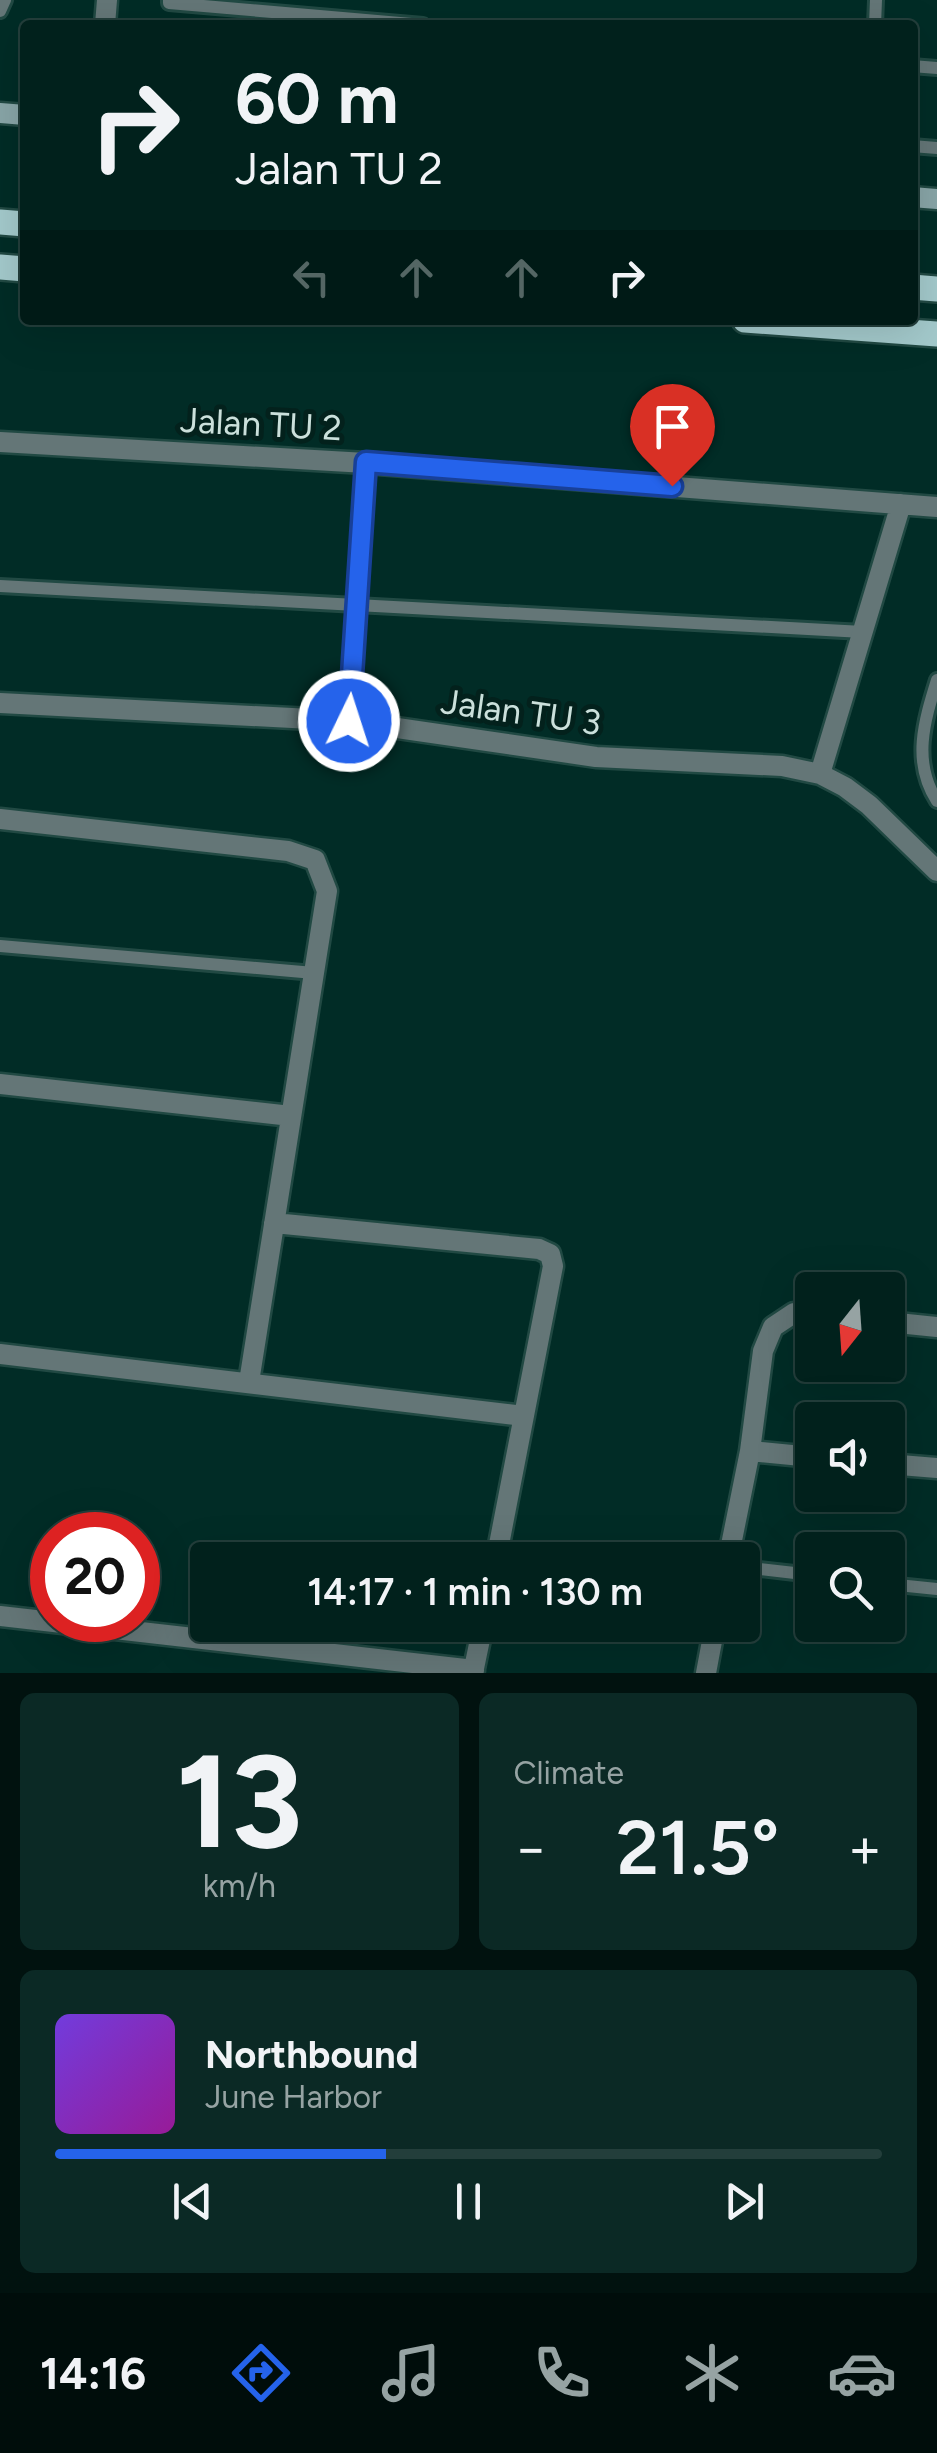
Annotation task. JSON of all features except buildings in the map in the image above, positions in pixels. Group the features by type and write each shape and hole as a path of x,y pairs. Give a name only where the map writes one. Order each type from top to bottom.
{"main road":[{"path":"814,325 937,334"}],"street":[{"name":"Jalan TU 2","path":"0,442 366,462 937,507"},
{"path":"820,774 901,504"},
{"name":"Jalan TU 3","path":"0,703 349,721 596,757 782,766 820,774 869,805 937,870"},
{"path":"0,819 288,851 315,860 327,892 249,1382"},
{"path":"0,1084 292,1116"},
{"path":"274,1224 540,1249 550,1254 553,1266 500,1542"},
{"path":"732,1542 750,1451 763,1351 773,1327 795,1313"},
{"path":"905,1324 937,1327"},
{"path":"0,1354 524,1416"},
{"path":"750,1451 795,1455"},
{"path":"905,1465 937,1468"},
{"path":"0,1616 473,1671 479,1642"},
{"path":"706,1673 712,1642"}],"lane":[{"path":"0,11 5,0"},
{"path":"169,0 168,4 325,20"},
{"path":"349,721 366,462"},
{"path":"0,586 863,632"},
{"path":"937,680 924,720 921,754 925,782 937,801"},
{"path":"0,946 314,973"},
{"path":"760,1569 795,1573"},
{"path":"905,1586 937,1590"}],"route":[{"path":"349,721 366,462 672,486"}]}
